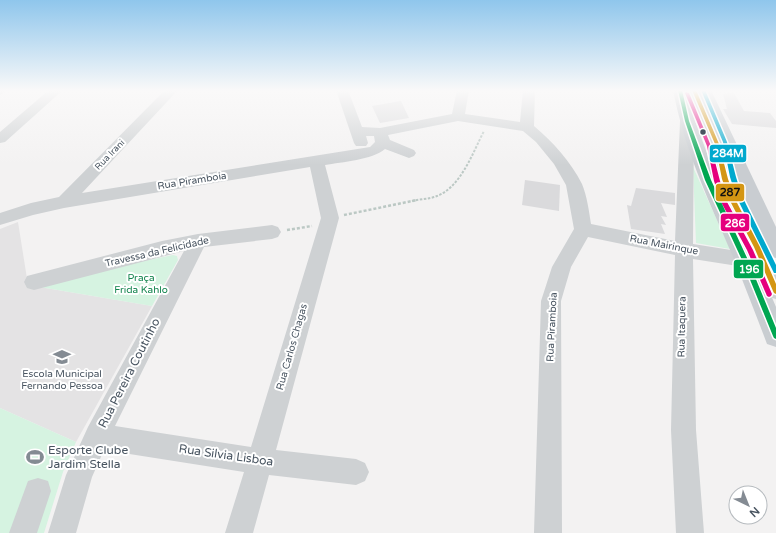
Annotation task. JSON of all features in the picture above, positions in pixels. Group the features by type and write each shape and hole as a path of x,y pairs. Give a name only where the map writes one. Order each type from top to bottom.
{"main road":[{"path":"689,115 687,121 708,180 765,259"},
{"path":"705,115 765,259 776,336"}],"street":[{"path":"0,139 28,115"},
{"name":"Rua Irani","path":"64,202 148,115"},
{"path":"350,115 365,152"},
{"path":"528,115 527,127 541,139 560,162 574,185 583,229"},
{"name":"Rua Piramboia","path":"0,219 31,209 64,202 317,162 375,150 382,137 458,117 527,127"},
{"name":"Rua Itaquera","path":"687,121 681,344 684,474 690,533"},
{"name":"Rua Piramboia","path":"356,132 371,131 409,153"},
{"name":"Rua Carlos Chagas","path":"240,533 259,461 330,221 317,162"},
{"name":"Rua Piramboia","path":"548,533 551,301 562,267 583,229"},
{"name":"Rua Mairinque","path":"583,229 684,250 765,259"},
{"name":"Travessa da Felicidade","path":"34,282 198,240 272,232"},
{"name":"Rua Pereira Coutinho","path":"62,533 79,475 97,436 198,240"},
{"path":"765,259 776,291"},
{"name":"Rua Silvia Lisboa","path":"97,436 259,461 356,472"},
{"path":"23,533 38,491"}],"path":[{"path":"272,232 330,221 446,193 455,183 489,122"}],"shaded area":[{"name":"Escola Municipal Fernando Pessoa","path":"18,222 28,285 152,306 76,442 0,408 0,229"}],"green space":[{"path":"693,167 730,249 696,243"},
{"name":"Praça Frida Kahlo","path":"173,255 177,256 178,260 152,306 28,285"},
{"name":"Esporte Clube Jardim Stella","path":"0,408 76,442 63,472 44,533 0,533"}],"building":[{"path":"376,115 408,115 409,118 380,123"},
{"path":"727,115 771,115 776,121 776,128 732,124"},
{"path":"525,180 560,185 559,211 522,205"},
{"path":"636,188 675,193 675,205 661,203 667,217 661,216 666,225 661,224 665,234 631,229 627,205 631,206"}],"transit line":[{"name":"196","path":"686,115 708,180 745,260 776,336"},
{"name":"286","path":"696,115 709,146 717,181 724,202 750,250 769,294"},
{"name":"287","path":"705,115 717,144 725,179 732,199 757,247 776,291"},
{"name":"284M","path":"714,115 725,142 739,196 776,271"}],"place":[{"name":"Escola Municipal Fernando Pessoa","path":"62,357"},
{"name":"Esporte Clube Jardim Stella","path":"35,457"}]}
